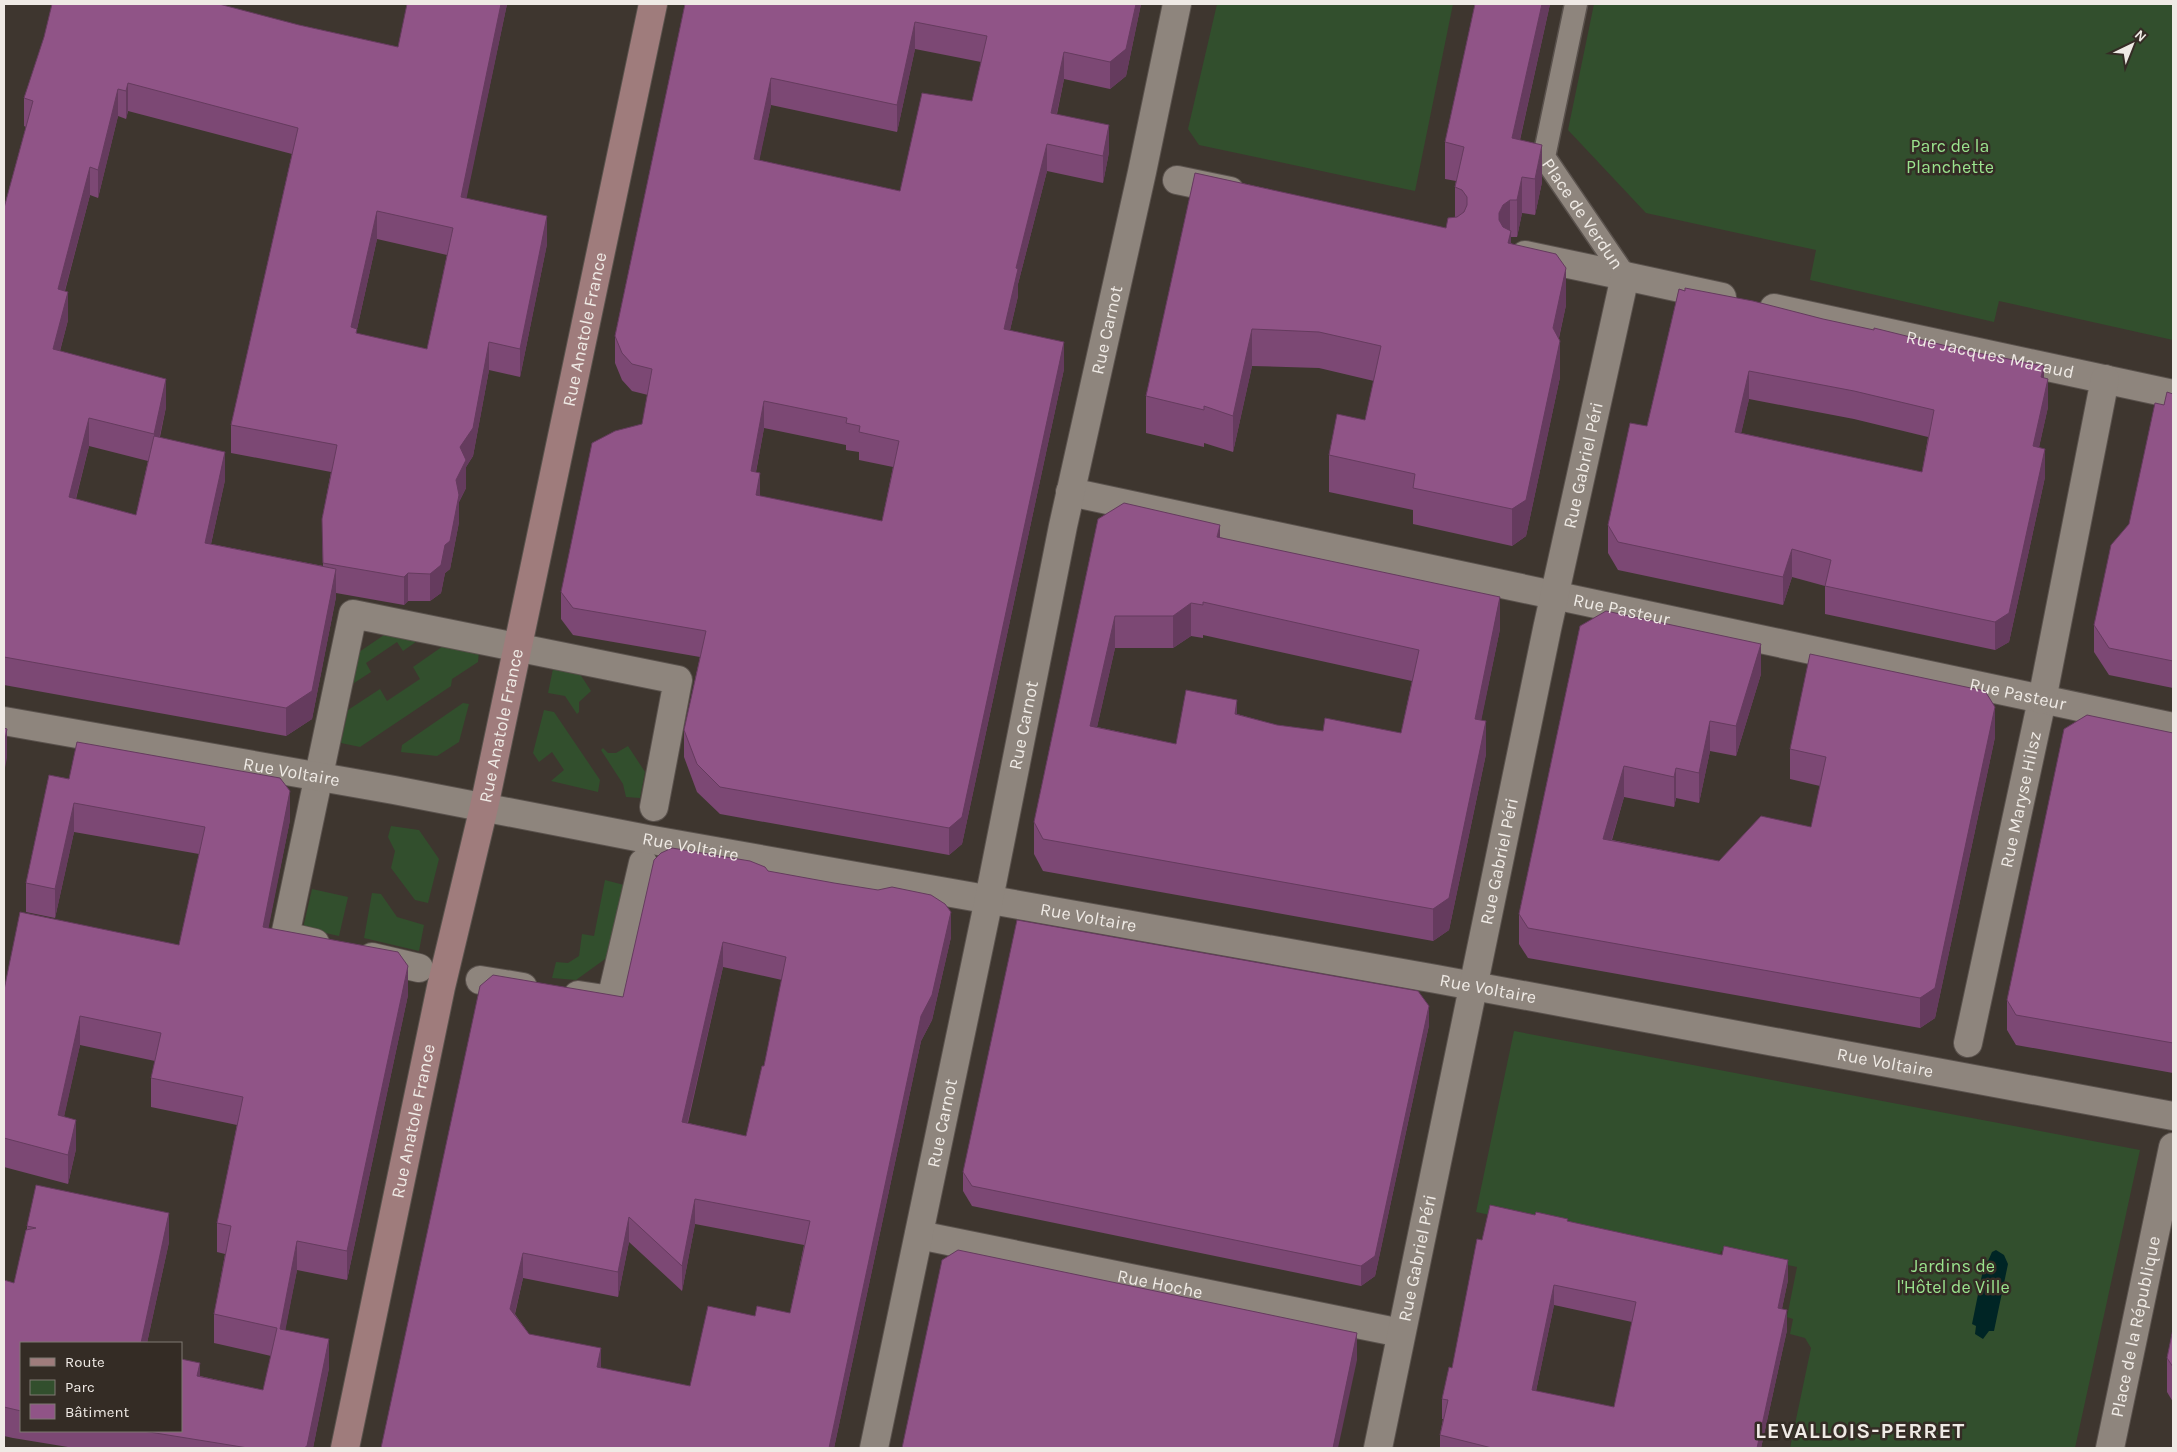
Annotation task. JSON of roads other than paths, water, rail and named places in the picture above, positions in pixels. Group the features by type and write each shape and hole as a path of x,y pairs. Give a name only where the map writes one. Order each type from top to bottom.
{"main road":[{"name":"Rue Anatole France","path":"345,1448 442,987 484,807 653,4"}],"street":[{"name":"Rue Carnot","path":"874,1448 989,898 1070,492 1142,172 1177,4"},
{"path":"1177,180 1254,196"},
{"name":"Rue Jacques Mazaud","path":"1514,252 2173,394"},
{"name":"Rue Gabriel Péri","path":"1378,1448 1554,595 1625,276"},
{"name":"Rue Maryse Hilsz","path":"1968,1043 2042,700 2105,379"},
{"name":"Rue Pasteur","path":"1070,492 2173,728"},
{"path":"419,968 285,936 320,777 352,614 518,646 678,680 654,807"},
{"name":"Rue Voltaire","path":"4,721 1474,986 2173,1116"},
{"path":"480,980 611,1000 642,863"},
{"name":"Place de la République","path":"2110,1448 2173,1146"},
{"name":"Rue Hoche","path":"919,1234 1401,1333"}],"lane":[{"name":"Place de Verdun","path":"1576,4 1544,157 1625,276"}],"water":[{"path":"1996,1250 2004,1255 2008,1264 1994,1331 1989,1331 1983,1339 1975,1334 1976,1326 1972,1324 1985,1260 1988,1261 1992,1252"}],"district":[{"name":"LEVALLOIS-PERRET","path":"1860,1430"}],"park label":[{"name":"Parc de la Planchette","path":"1950,156"},
{"name":"Jardins de l'Hôtel de Ville","path":"1953,1276"}]}
